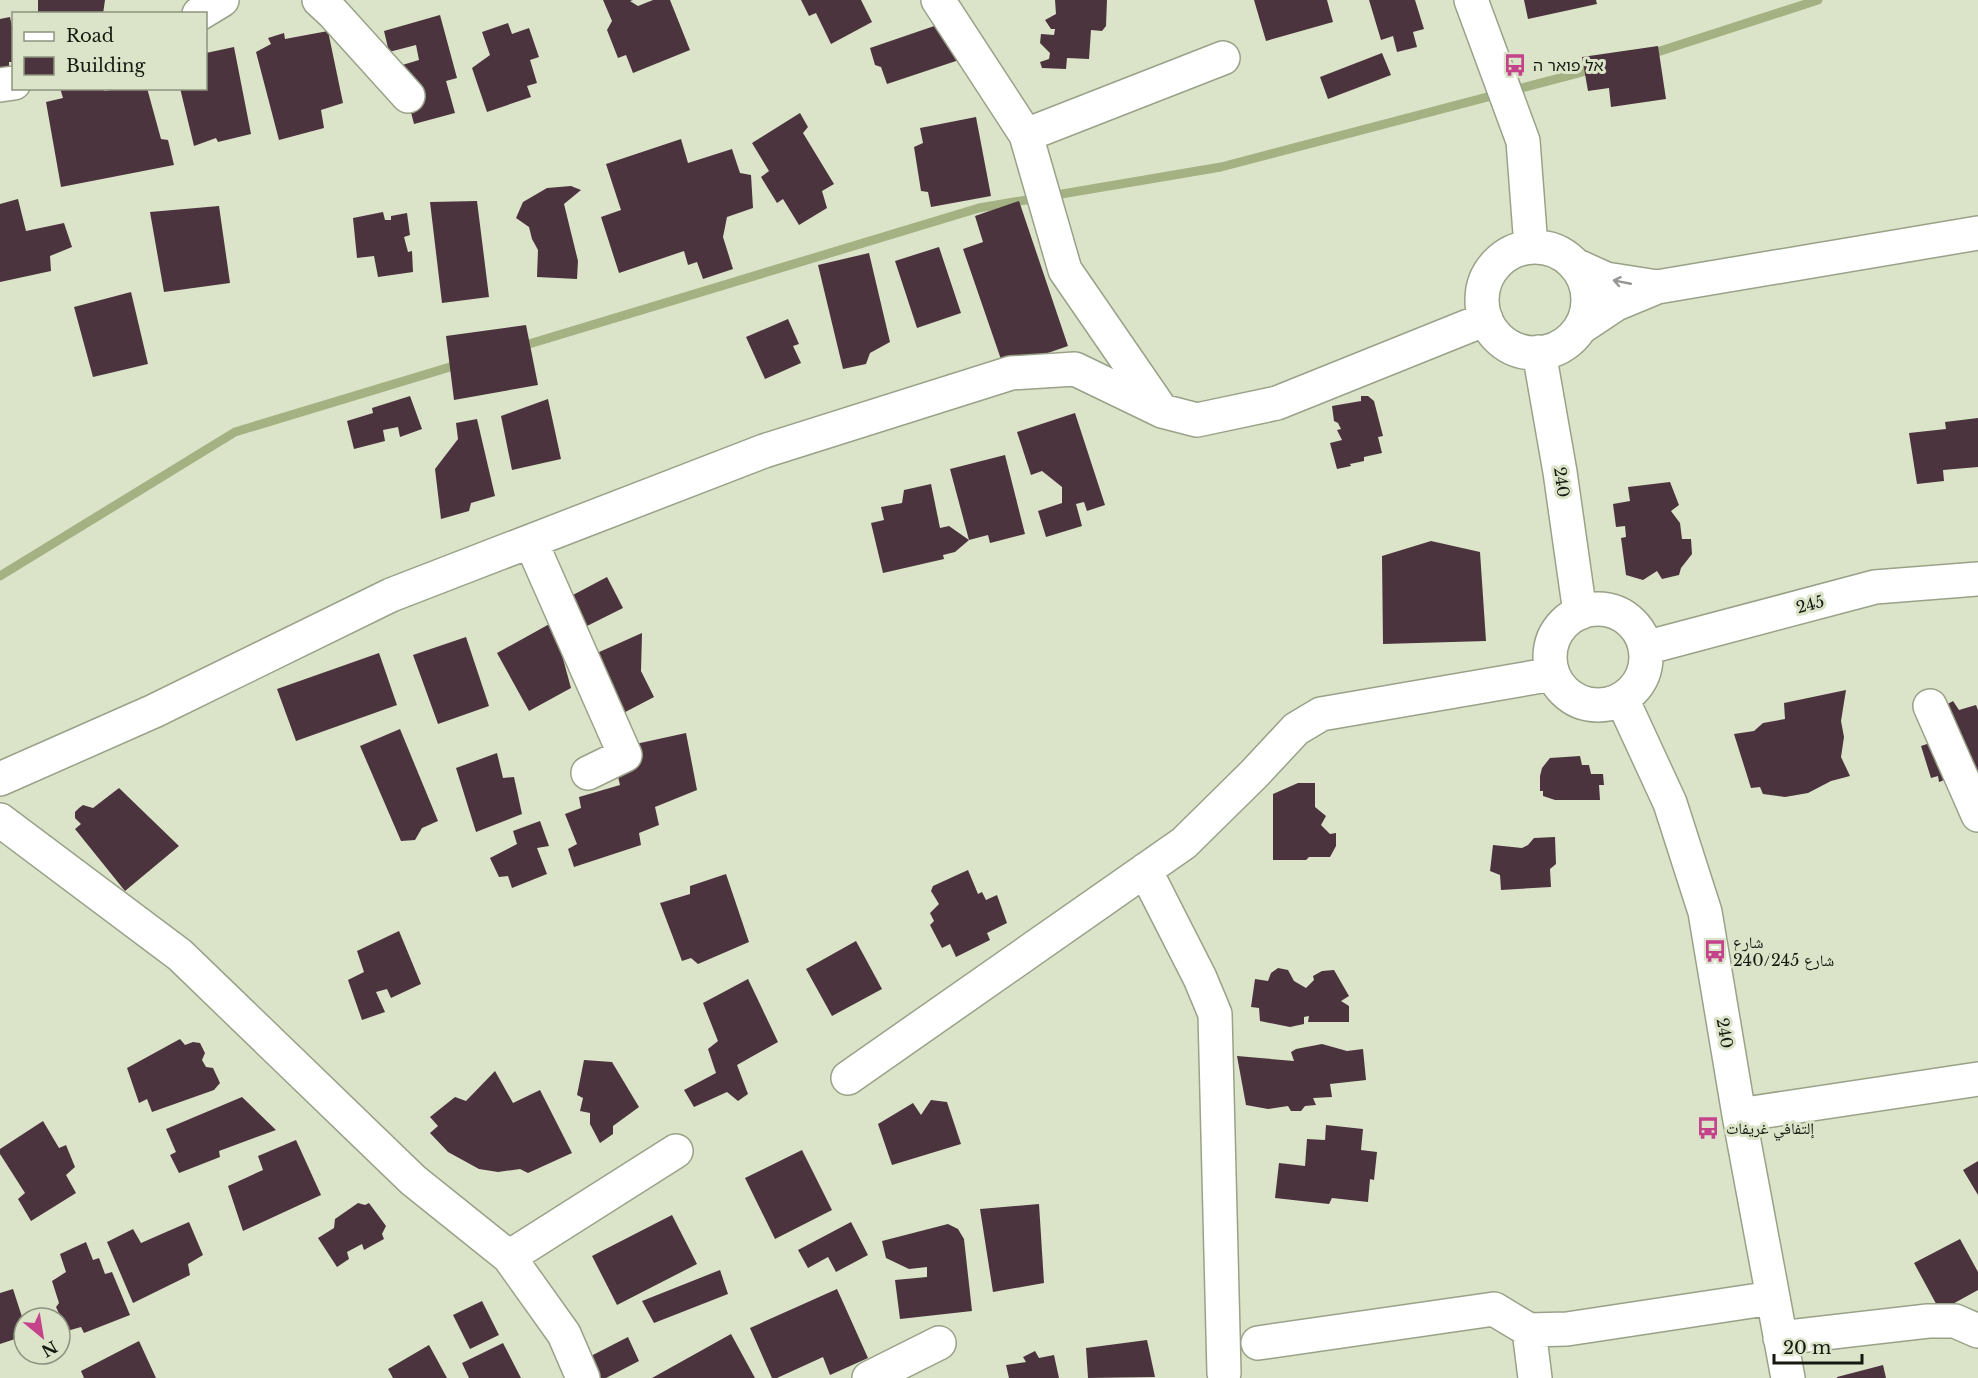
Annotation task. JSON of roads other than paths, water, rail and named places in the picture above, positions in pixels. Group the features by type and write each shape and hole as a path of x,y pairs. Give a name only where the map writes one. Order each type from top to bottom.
{"street":[{"path":"202,12 222,0"},
{"path":"319,0 408,96"},
{"path":"938,0 1026,135 1065,270 1162,411"},
{"path":"1472,0 1523,141 1531,247"},
{"path":"1026,135 1223,58"},
{"path":"1580,327 1617,304 1657,287 1978,232"},
{"path":"1531,247 1547,248 1563,254 1575,265 1584,279 1588,295 1587,312 1580,327 1570,340 1555,349 1539,352 1522,351 1507,345 1494,334 1486,320 1482,304 1484,287 1490,272 1500,260 1515,251 1531,247"},
{"path":"1575,265 1606,279 1657,287"},
{"path":"0,779 154,711 391,595 764,451 1011,373 1075,369 1162,411 1197,420 1277,403 1486,320"},
{"name":"240","path":"1539,352 1560,472 1580,613"},
{"path":"531,542 625,755 588,773"},
{"name":"245","path":"1645,648 1875,587 1978,579"},
{"path":"1593,610 1607,610 1632,623 1640,634 1645,648 1645,665 1639,680 1622,699 1600,705 1585,703 1571,697 1560,687 1553,674 1550,660 1551,645 1557,632 1567,620 1580,613 1593,610"},
{"path":"848,1078 1184,843 1296,729 1321,714 1553,674"},
{"name":"240","path":"1622,699 1670,803 1705,912 1739,1115 1788,1378"},
{"path":"1930,706 1978,815"},
{"path":"0,820 180,956 413,1180 508,1257 564,1334 583,1378"},
{"path":"1144,870 1200,978 1215,1014 1224,1373"},
{"path":"1739,1115 1978,1079"},
{"path":"508,1257 676,1151"},
{"path":"1258,1343 1494,1310 1530,1330 1567,1329 1772,1298"},
{"path":"1780,1338 1928,1321 1954,1321 1978,1331"},
{"path":"1530,1330 1535,1378"},
{"path":"869,1378 939,1343"}],"waterway":[{"path":"1648,55 1818,0"},
{"path":"519,347 979,208 1221,167 1594,69"},
{"path":"0,576 235,432 460,364"}],"place":[{"name":"אל פואר ה","path":"1515,65"},
{"name":"شارع 240/شارع 245","path":"1715,951"},
{"name":"إلتفافي غريفات","path":"1708,1128"}]}
